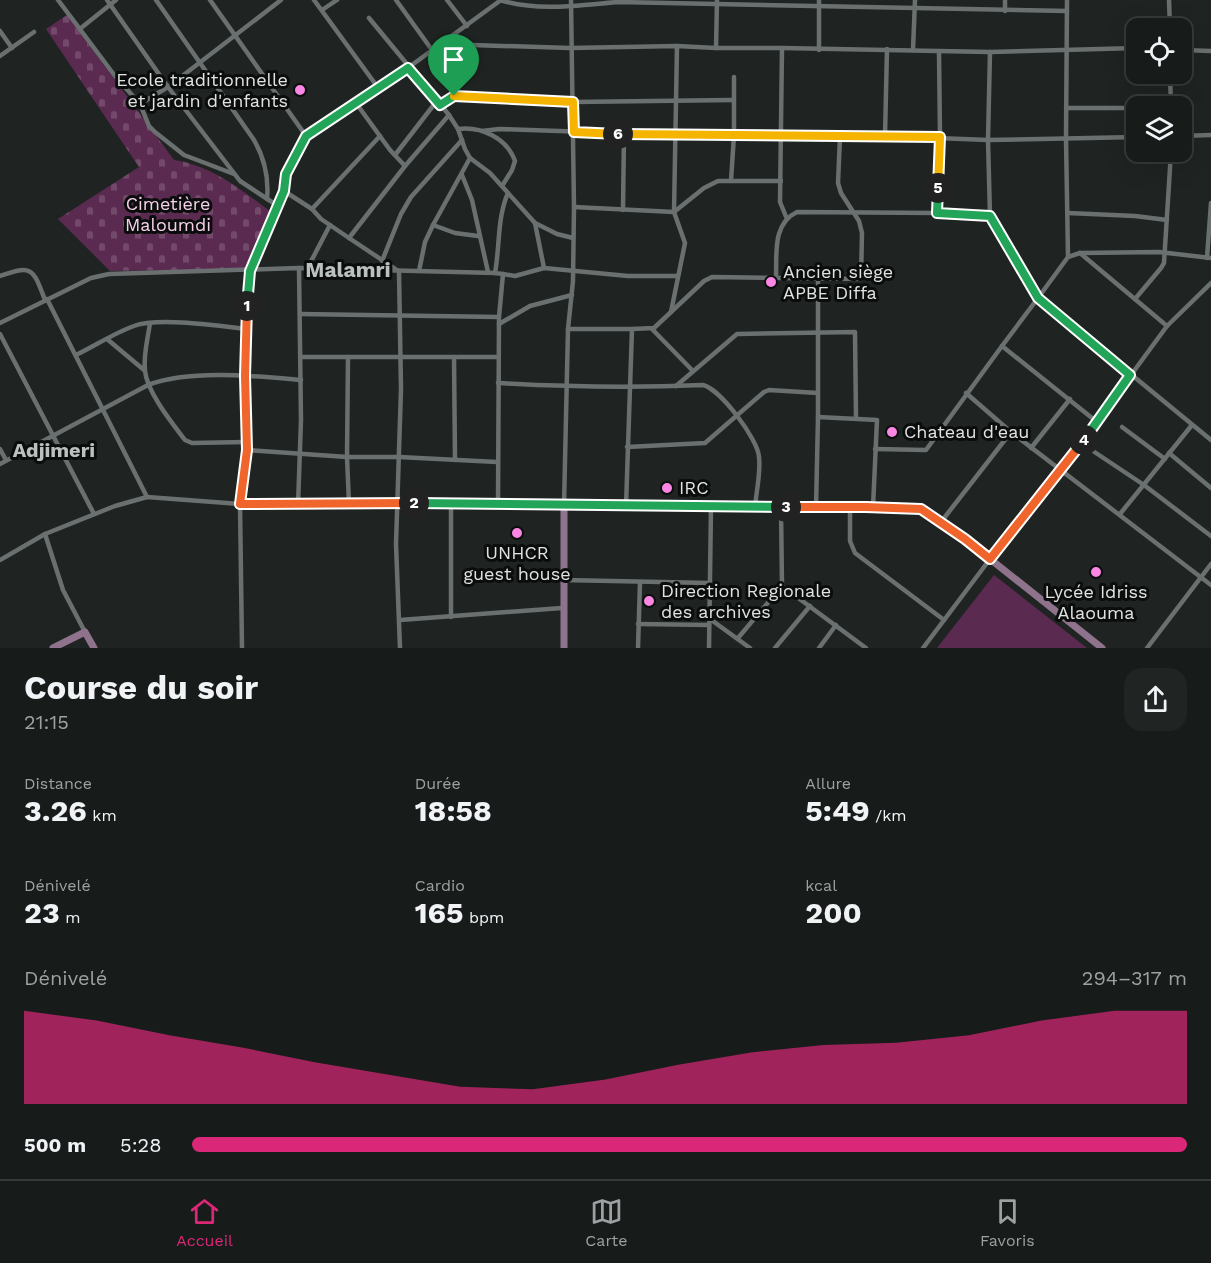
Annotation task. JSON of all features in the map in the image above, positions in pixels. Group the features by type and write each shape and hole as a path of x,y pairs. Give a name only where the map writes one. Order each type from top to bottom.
{"street":[{"path":"58,0 115,76 140,104 149,126 184,155 234,174"},
{"path":"107,0 168,87 234,174 249,189 278,206"},
{"path":"81,28 116,0"},
{"path":"156,0 255,140 263,156 268,186 267,199"},
{"path":"210,0 306,136"},
{"path":"140,104 168,87 281,0"},
{"path":"314,0 379,89"},
{"path":"322,10 337,0"},
{"path":"396,0 432,50"},
{"path":"447,0 467,26"},
{"path":"242,648 240,504 247,450 245,376 250,271 284,191 286,174 306,136 379,89 501,0 519,5 627,1 1067,11"},
{"path":"819,0 819,50"},
{"path":"913,50 915,0"},
{"path":"1005,0 1005,11"},
{"path":"875,449 926,450 1068,257 1067,0"},
{"path":"1169,0 1170,18"},
{"path":"716,48 717,2"},
{"path":"564,648 562,608 564,505 568,329 572,295 574,207 571,3"},
{"path":"369,18 449,115 458,129 470,158 480,164 535,223 557,234 573,238"},
{"path":"0,31 12,48"},
{"path":"0,56 34,32"},
{"path":"441,44 570,48 677,46 990,52 1126,48"},
{"path":"671,312 685,251 685,243 674,212 677,46"},
{"path":"782,48 780,202 787,219"},
{"path":"885,136 887,50"},
{"path":"1192,50 1211,51"},
{"path":"937,213 940,137 939,51"},
{"path":"990,52 988,140 990,216 1038,298 1211,440"},
{"path":"731,181 734,77"},
{"path":"395,155 438,104 457,96 573,102 733,100"},
{"path":"356,103 405,166"},
{"path":"1066,108 1126,108"},
{"path":"349,238 405,166 449,115"},
{"path":"458,129 469,128 482,131 501,140 508,147 515,161 502,186"},
{"path":"482,131 562,130 624,134 885,136 988,140 1126,137"},
{"path":"623,210 624,134"},
{"path":"1192,136 1211,135"},
{"path":"312,209 380,136"},
{"path":"568,329 652,329 708,279 726,276 861,279 862,233 859,221 838,188 840,136"},
{"path":"382,261 401,214 411,197 462,140"},
{"path":"419,271 425,242 470,158"},
{"path":"1135,299 1161,268 1165,252 1170,162"},
{"path":"462,175 472,200 478,236 488,272"},
{"path":"574,207 674,212 718,181 780,181"},
{"path":"284,191 399,271"},
{"path":"495,273 502,205 508,193"},
{"path":"1068,257 1080,254 1165,252 1209,258 1211,203"},
{"path":"776,277 778,234 787,219 804,211 990,216"},
{"path":"1068,213 1167,220"},
{"path":"535,223 544,268"},
{"path":"307,268 330,225"},
{"path":"433,225 455,233 478,236"},
{"path":"1080,254 1167,326"},
{"path":"298,505 301,453 299,268"},
{"path":"0,323 91,278 109,274 307,268 488,272 515,276 544,268 628,276 678,276"},
{"path":"0,276 23,269 30,271 38,280 147,497"},
{"path":"399,271 399,457 396,544 400,648"},
{"path":"498,503 498,357 502,274"},
{"path":"816,508 819,417 818,279"},
{"path":"923,648 1062,469 1167,326 1211,283"},
{"path":"499,324 530,306 572,295"},
{"path":"300,314 499,317"},
{"path":"150,323 144,370 148,385 187,442 246,442"},
{"path":"76,355 136,325 206,324 247,330"},
{"path":"626,507 628,388 632,329"},
{"path":"652,329 693,371"},
{"path":"676,386 737,334 855,332 856,418"},
{"path":"0,334 94,514"},
{"path":"107,339 144,370"},
{"path":"1002,346 1097,422"},
{"path":"301,357 498,357"},
{"path":"348,357 349,504"},
{"path":"454,357 455,460"},
{"path":"0,464 148,385 164,379 179,376 245,376 301,380"},
{"path":"498,383 628,388 703,385 710,388 737,416 757,448 759,457 755,508"},
{"path":"627,447 705,443 760,394 769,390 818,393"},
{"path":"966,393 1031,448 1062,469 1211,585"},
{"path":"1031,448 1070,399"},
{"path":"819,417 877,420 873,507"},
{"path":"1120,514 1192,425"},
{"path":"1122,427 1165,459"},
{"path":"941,522 1011,432"},
{"path":"1081,443 1144,485 1211,536"},
{"path":"0,449 6,460"},
{"path":"247,450 347,457 497,462"},
{"path":"1169,453 1211,488"},
{"path":"0,560 45,534 94,514 147,497 240,504 298,505 397,502 626,507 921,509 990,559 1102,648"},
{"path":"451,503 451,617"},
{"path":"709,648 711,507"},
{"path":"738,638 782,586 781,507"},
{"path":"850,508 851,546 858,556 944,620"},
{"path":"45,534 63,590 94,648"},
{"path":"1147,648 1211,564"},
{"path":"563,580 710,583"},
{"path":"638,648 640,582"},
{"path":"782,586 866,648"},
{"path":"776,648 810,606"},
{"path":"400,620 562,608"},
{"path":"639,624 710,622 738,638 749,648"},
{"path":"819,648 836,625"},
{"path":"53,648 85,632"}],"green space":[{"name":"Cimetière Maloumdi","path":"67,15 174,160 202,168 228,181 276,216 249,269 110,271 58,219 139,167 46,29"},
{"path":"994,575 1087,648 937,648"}],"place":[{"name":"Ecole traditionnelle et jardin d'enfants","path":"300,90"},
{"name":"Ancien siège APBE Diffa","path":"771,282"},
{"name":"Chateau d'eau","path":"892,432"},
{"name":"IRC","path":"667,488"},
{"name":"UNHCR guest house","path":"517,533"},
{"name":"Lycée Idriss Alaouma","path":"1096,572"},
{"name":"Direction Regionale des archives","path":"649,601"}],"district":[{"name":"Malamri","path":"348,270"},
{"name":"Adjimeri","path":"54,450"}],"route":[{"path":"408,68 440,105 454,96 573,102 574,132 940,137 937,213 990,216 1038,298 1130,375 1062,469 990,559 928,512 913,508 626,507 397,502 240,504 247,450 245,376 248,279 284,191 286,174 306,136 408,68"}]}
